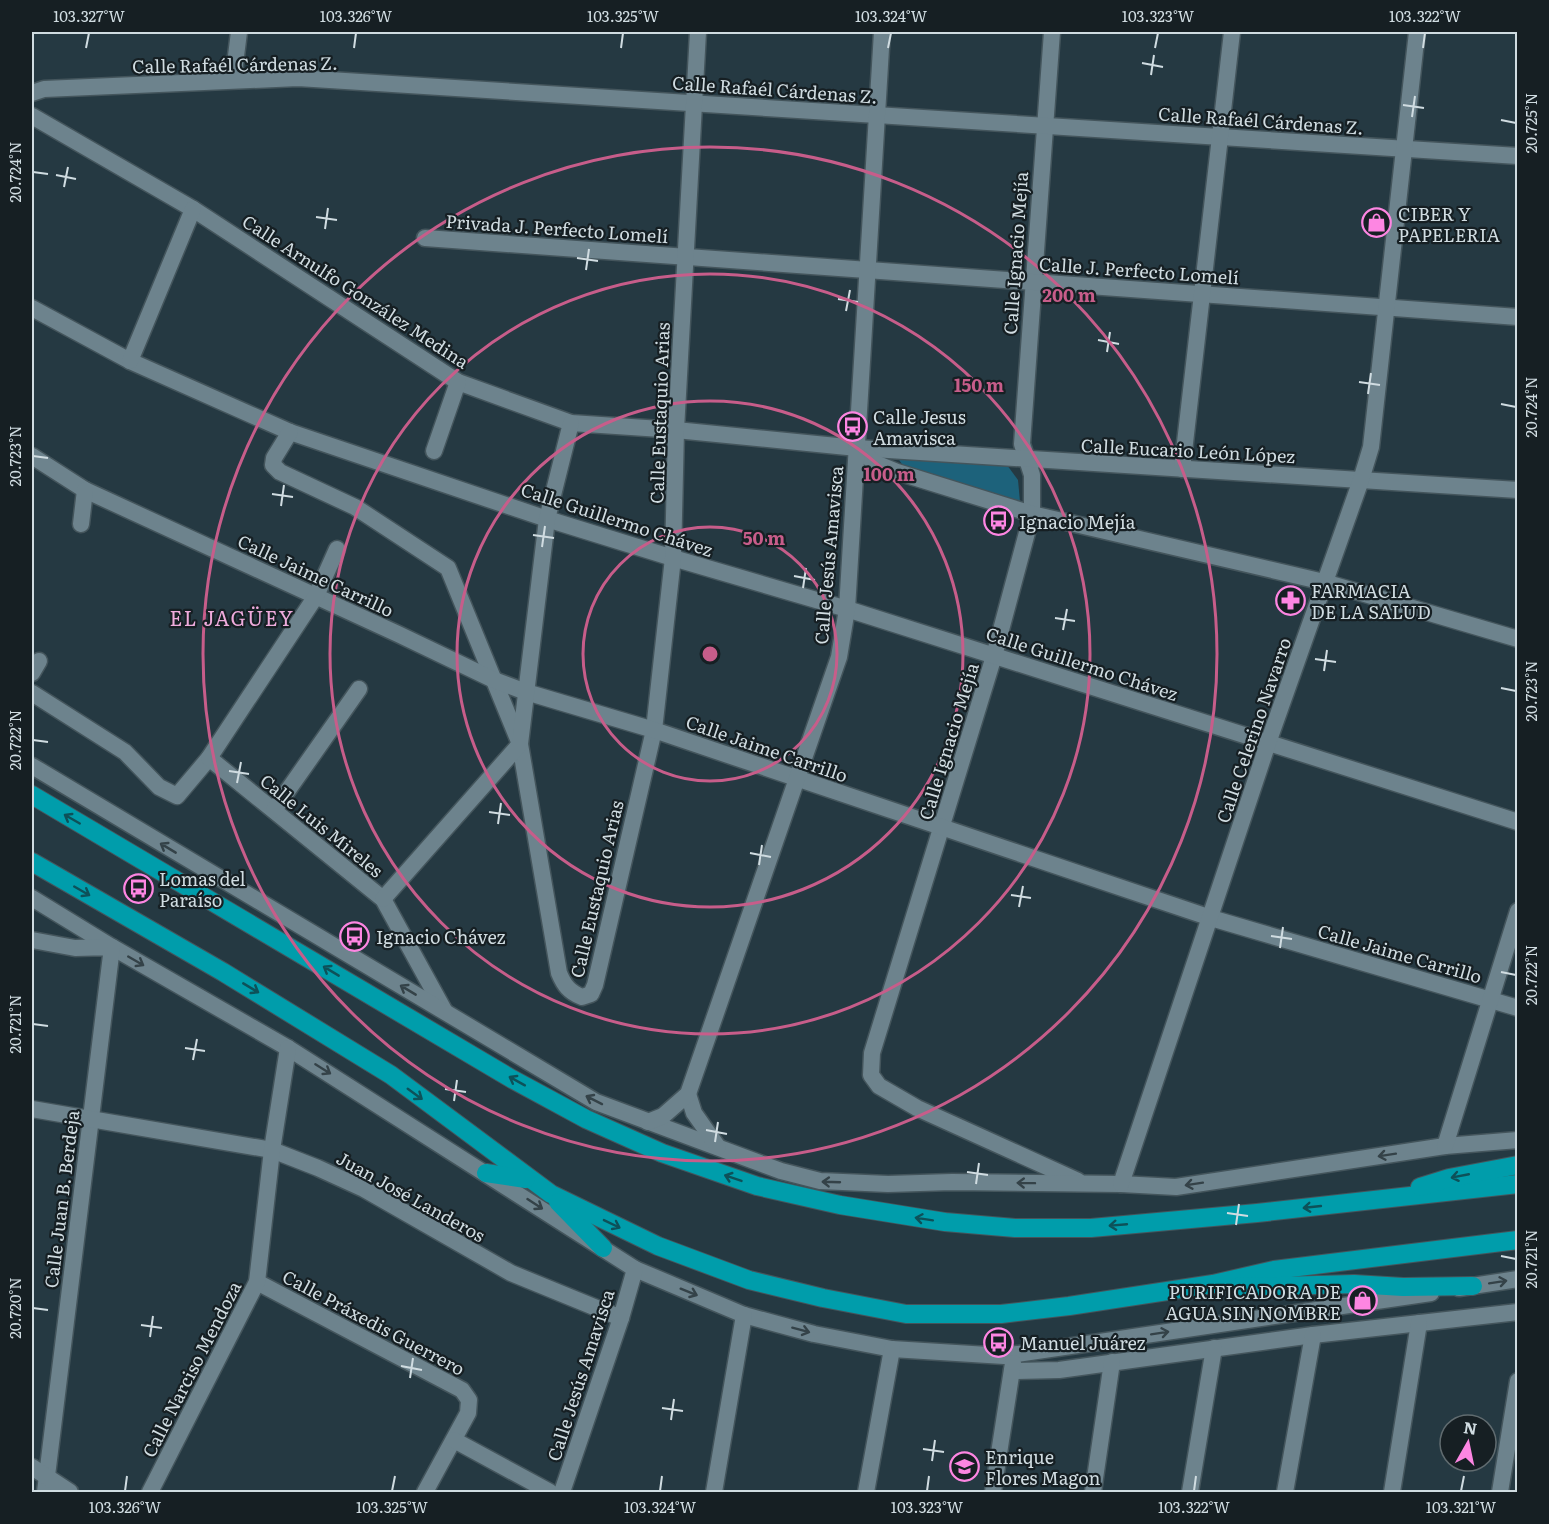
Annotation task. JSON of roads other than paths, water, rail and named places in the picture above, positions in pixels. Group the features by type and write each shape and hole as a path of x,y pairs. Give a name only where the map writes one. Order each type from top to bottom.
{"highway":[{"path":"32,795 502,1073 586,1119 662,1153 757,1186 840,1205 945,1222 1015,1228 1091,1228 1518,1184"},
{"path":"32,862 223,972 391,1075 551,1194 658,1245 749,1280 823,1298 906,1314 1001,1314 1214,1284 1274,1270 1518,1240"},
{"path":"1370,1201 1449,1178 1518,1165"},
{"path":"486,1173 530,1180"},
{"path":"551,1194 603,1248"},
{"path":"1214,1284 1234,1287 1354,1284 1403,1287 1473,1286"}],"street":[{"path":"233,80 239,32"},
{"name":"Calle Eustaquio Arias","path":"520,744 559,973 564,986 582,997 591,994 596,985 654,730 673,558 676,430 698,32"},
{"name":"Calle Jesús Amavisca","path":"687,1094 839,657 847,609 882,32"},
{"name":"Calle Ignacio Mejía","path":"1052,32 1022,444 1032,475 1032,514 994,656 872,1053 871,1075 879,1086 917,1108 1084,1184"},
{"path":"1182,469 1232,32"},
{"name":"Calle Celerino Navarro","path":"1121,1184 1268,742 1371,447 1417,32"},
{"name":"Calle Rafaél Cárdenas Z.","path":"32,93 44,89 298,78 1518,156"},
{"name":"Calle Arnulfo González Medina","path":"32,116 193,209 459,382 571,423 676,430 856,448 875,463 897,472 1032,514 1324,582 1518,639"},
{"path":"129,361 193,209"},
{"name":"Privada J. Perfecto Lomelí","path":"425,238 686,256"},
{"name":"Calle J. Perfecto Lomelí","path":"686,256 1518,317"},
{"name":"Calle Guillermo Chávez","path":"33,312 129,361 290,432 548,519 847,609 1518,822"},
{"path":"434,451 459,382"},
{"path":"445,1012 383,899 520,744 548,519 571,423"},
{"path":"290,432 274,458 273,465 280,472 355,507 448,568 520,744"},
{"name":"Calle Eucario León López","path":"856,448 1029,461 1518,490"},
{"name":"Calle Jaime Carrillo","path":"32,456 85,490 494,680 526,692 654,730 1211,918 1518,1008"},
{"path":"81,524 85,490"},
{"path":"32,693 125,752 159,787 177,796 209,758 316,596 337,549"},
{"path":"274,810 359,689"},
{"name":"Calle Luis Mireles","path":"209,758 383,899"},
{"path":"32,766 596,1102 781,1171 820,1181 888,1184 952,1182 1121,1184 1176,1187 1445,1146 1518,1140"},
{"path":"32,898 112,947 288,1048 635,1269 744,1315 814,1334 892,1349 1059,1370 1313,1335 1518,1312"},
{"path":"1445,1146 1518,911"},
{"path":"32,940 75,948 112,947"},
{"name":"Calle Juan B. Berdeja","path":"46,1485 112,947"},
{"name":"Calle Narciso Mendoza","path":"150,1492 256,1282 272,1150 288,1048"},
{"path":"648,1122 663,1116 687,1094 694,1113 718,1147"},
{"name":"Juan José Landeros","path":"32,1108 272,1150 364,1189 511,1273 621,1318"},
{"name":"Calle Jesús Amavisca","path":"562,1492 621,1318 635,1269"},
{"path":"1013,1363 1518,1280"},
{"name":"Calle Práxedis Guerrero","path":"256,1282 462,1390 469,1400 468,1413 454,1440"},
{"path":"714,1492 744,1315"},
{"path":"1392,1492 1419,1323"},
{"path":"1285,1492 1313,1335"},
{"path":"1190,1492 1214,1348"},
{"path":"866,1492 892,1349"},
{"path":"1093,1492 1112,1362"},
{"path":"993,1492 1013,1363"},
{"path":"1500,1492 1518,1381"},
{"path":"425,1492 454,1440 550,1492"},
{"path":"32,1467 46,1485 70,1492"}],"place":[{"name":"CIBER Y PAPELERIA","path":"1377,223"},
{"name":"Calle Jesus Amavisca","path":"852,426"},
{"name":"Ignacio Mejía","path":"998,521"},
{"name":"FARMACIA DE LA SALUD","path":"1290,600"},
{"name":"Lomas del Paraíso","path":"138,888"},
{"name":"Ignacio Chávez","path":"355,936"},
{"name":"PURIFICADORA DE AGUA SIN NOMBRE","path":"1362,1301"},
{"name":"Manuel Juárez","path":"999,1342"},
{"name":"Enrique Flores Magon","path":"964,1466"}],"district":[{"name":"EL JAGÜEY","path":"232,617"}]}
